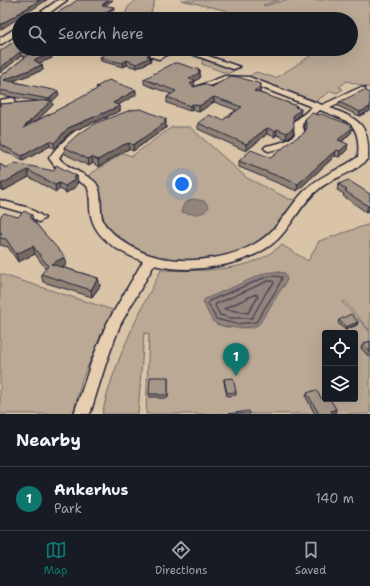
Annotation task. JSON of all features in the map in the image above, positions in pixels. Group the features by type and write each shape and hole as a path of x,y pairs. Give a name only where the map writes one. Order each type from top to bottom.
{"street":[{"path":"45,12 63,0"},
{"path":"0,42 12,34"},
{"path":"204,56 236,66"},
{"path":"116,118 99,122 75,135 56,154 54,158 61,166 91,184 94,188 95,214 101,227 116,243 130,252 150,260 199,264 235,259 251,252 268,241 280,229 309,192 332,176 354,166 363,158 363,133 359,126 347,118 246,80 225,78 195,89"},
{"path":"269,148 286,144 298,138 300,134 297,123 320,107 362,90"},
{"path":"0,103 12,101"},
{"path":"0,203 25,210 39,218"},
{"path":"82,414 107,341 119,313 150,260"}],"shaded area":[{"path":"136,0 155,0 151,12 126,12 128,7"},
{"path":"181,0 279,0 263,5 265,6 285,0 370,0 370,88 347,81 339,87 343,89 337,93 331,91 316,101 248,77 256,72 276,78 310,56 358,56 358,12 228,11"},
{"path":"203,58 237,69 228,74 202,64"},
{"path":"172,127 190,127 247,178 289,199 296,200 276,226 260,240 239,251 218,258 180,260 154,256 129,247 101,222 99,185 86,177 123,153 132,156"},
{"path":"370,224 370,331 344,301 342,302 370,332 370,414 146,414 149,334 144,333 138,414 102,414 113,376 127,340 161,270 214,270 240,266 264,257 282,245 308,261 319,241","holes":["280,272 285,285 275,296 267,312 254,328 229,327 216,324 240,291 247,284 263,274"]},
{"path":"0,274 113,310 82,379 73,414 0,414"}],"water":[{"path":"192,199 204,201 209,206 204,212 197,214 181,212 184,204"},
{"path":"265,273 285,273 287,280 259,324 243,328 235,328 222,326 213,321 203,301 205,299"}],"building":[{"path":"0,0 40,0 21,12 12,12 12,18 0,25"},
{"path":"77,0 109,0 102,5 114,7 106,12 58,12"},
{"path":"12,43 12,56 15,56 0,68 0,51"},
{"path":"26,56 46,56 34,60 42,65 4,80 58,91 49,99 0,90 0,77"},
{"path":"100,57 151,57 136,64 127,60 122,63"},
{"path":"174,63 200,70 198,71 200,72 189,79 195,80 190,84 194,87 204,84 212,87 231,76 261,84 259,86 261,86 254,91 297,106 295,107 301,109 293,116 294,127 287,133 277,129 275,131 267,128 246,144 198,123 209,115 223,120 242,107 214,97 199,106 193,104 190,106 167,97 176,91 144,79"},
{"path":"109,80 136,90 113,103 120,106 68,128 54,143 49,141 22,156 0,144 0,104 52,100 23,128 99,88 96,87"},
{"path":"364,90 370,93 370,107 360,112 339,102"},
{"path":"141,109 166,119 164,121 166,122 133,145 129,143 123,145 98,160 92,157 88,159 64,147 77,135 96,123 131,110"},
{"path":"312,113 319,115 321,114 353,127 338,140 348,144 340,151 336,150 298,184 239,161 251,150 271,158 291,141 304,133 307,128 305,119"},
{"path":"15,163 54,171 56,165 77,176 73,178 76,179 65,186 59,183 55,185 28,170 0,184 0,164 6,168"},
{"path":"348,180 370,194 370,205 368,206 345,191 347,190 339,184"},
{"path":"24,211 32,215 30,217 65,257 51,264 98,278 91,290 41,274 48,266 33,246 16,254 6,239 0,238 0,234 2,233 0,232 0,217 4,213 18,217"},
{"path":"351,314 358,322 346,327 339,320"},
{"path":"370,341 370,352 363,344"},
{"path":"150,377 168,377 168,395 149,394"},
{"path":"233,378 236,392 227,393 224,379"},
{"path":"316,390 322,399 322,402 332,402 336,409 331,411 333,414 319,414 307,393"},
{"path":"249,411 250,414 228,414"}],"place":[{"name":"Ankerhus","path":"236,376"}]}
